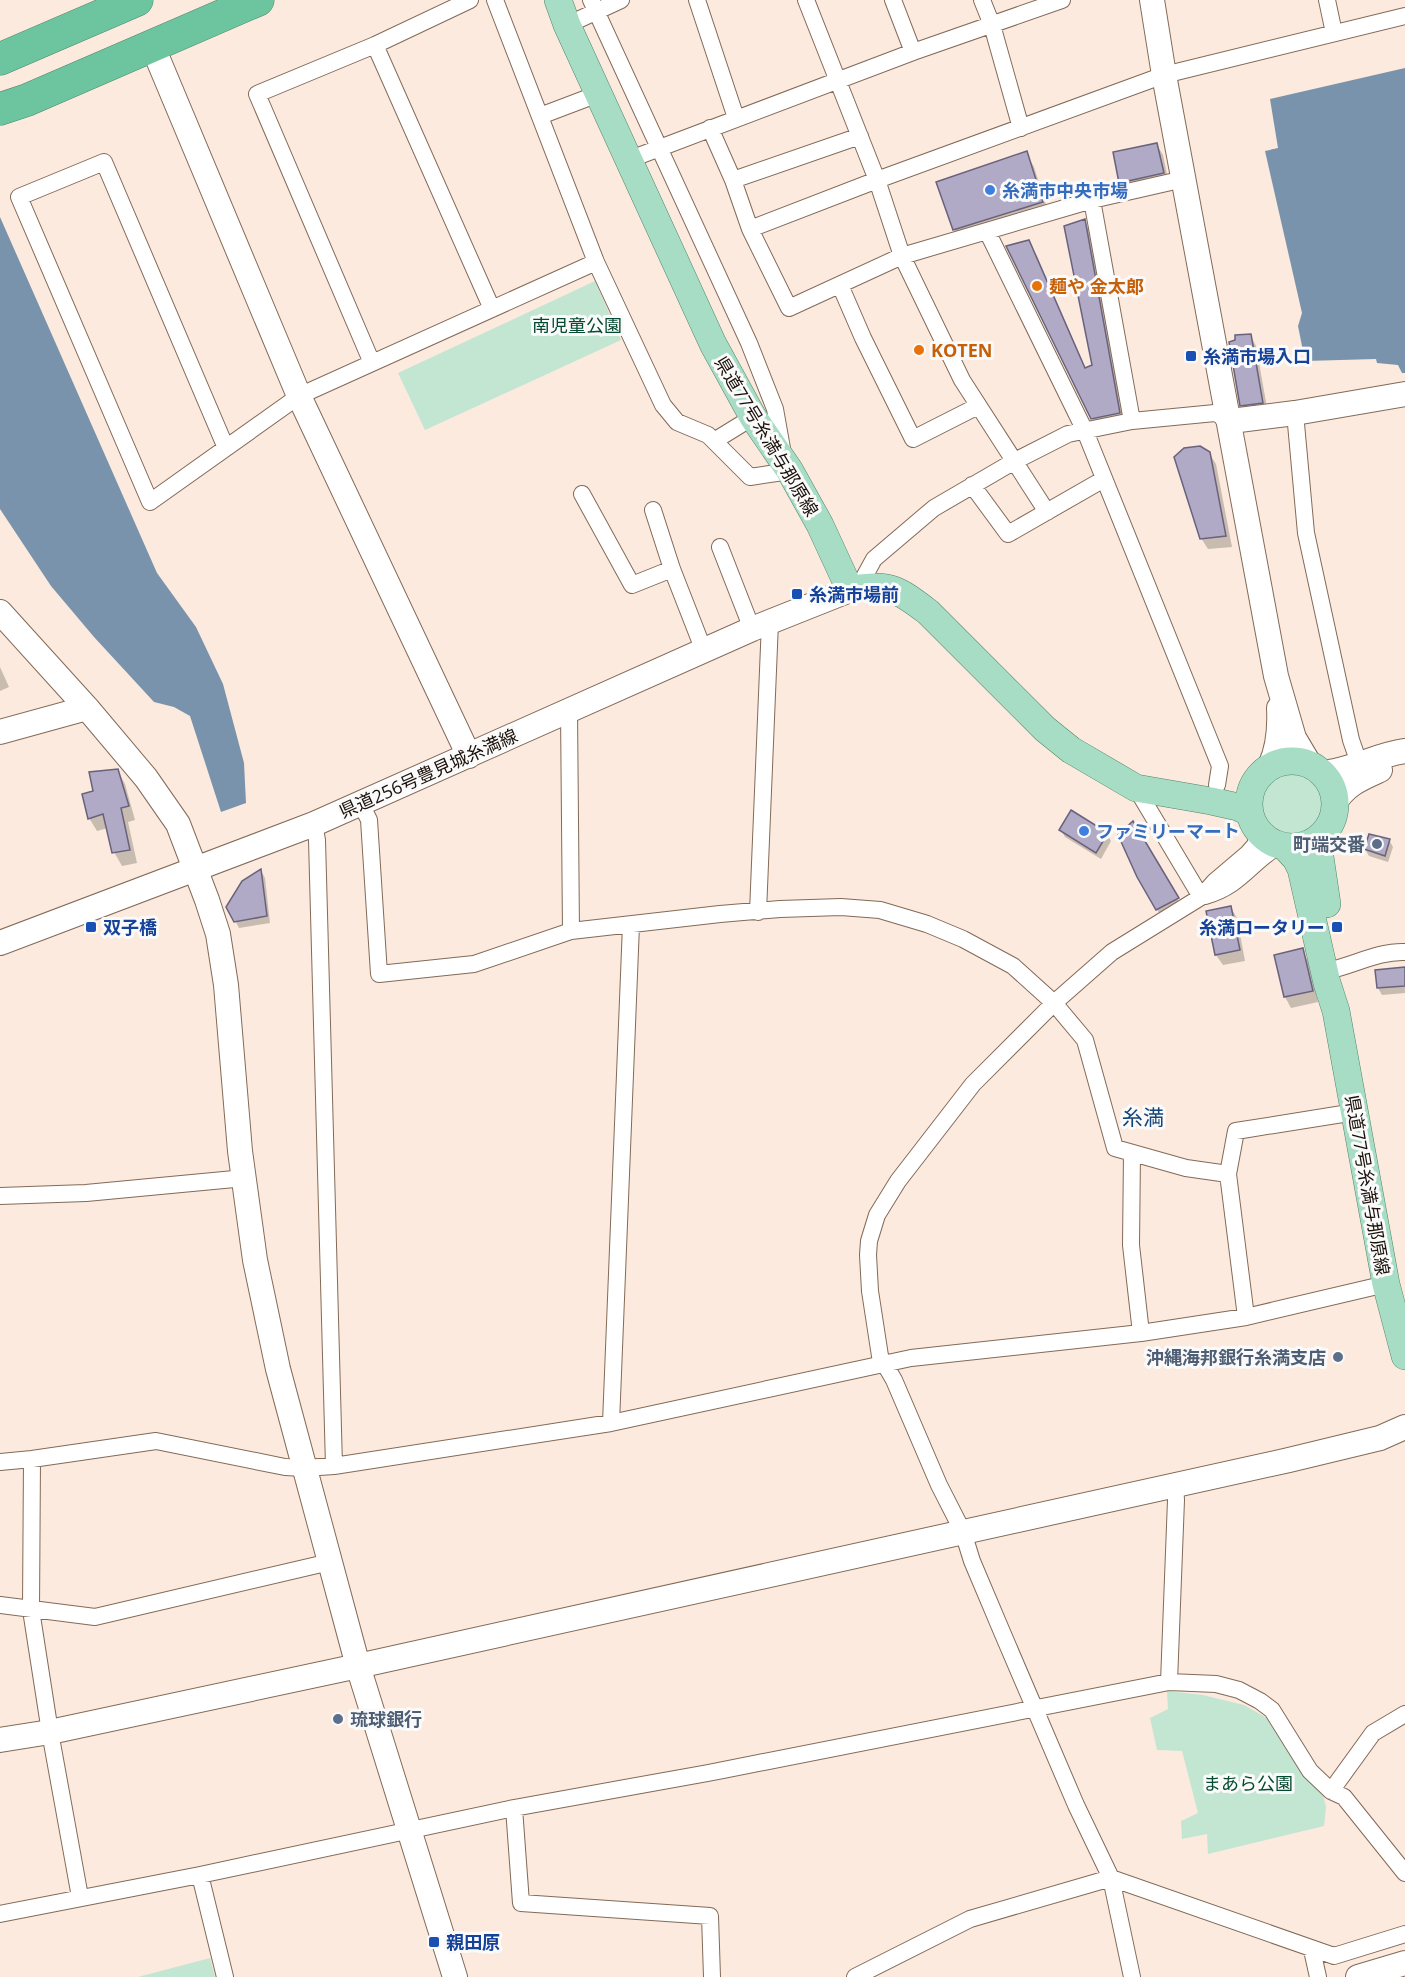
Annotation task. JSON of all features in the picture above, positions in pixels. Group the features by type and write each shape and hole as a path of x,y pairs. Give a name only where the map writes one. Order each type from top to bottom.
{"highway":[{"path":"5,65 86,0"},
{"path":"5,65 137,0"},
{"path":"5,65 206,0"},
{"path":"0,109 27,100 258,0"}],"main road":[{"name":"県道77号糸満与那原線","path":"563,12 598,94 713,344 753,417 787,467 854,589"},
{"path":"854,589 876,585 895,590 912,599 928,612 1045,729 1071,750 1136,788 1238,807 1269,834 1300,846 1322,835 1333,815 1333,792 1315,769 1297,761 1283,762 1261,776 1227,786 1092,762"},
{"path":"1261,776 1249,799 1269,834"},
{"name":"県道77号糸満与那原線","path":"1269,834 1296,859 1301,869 1327,983 1336,1011 1386,1284 1405,1356"},
{"name":"県道77号糸満与那原線","path":"1322,835 1319,850 1335,969 1336,1011"}],"street":[{"path":"372,363 257,94 375,45 470,0"},
{"path":"495,0 596,262 663,405 677,422 708,435 750,477 787,467 775,409 749,343 594,6"},
{"path":"563,12 621,0"},
{"path":"697,0 736,118"},
{"path":"806,0 877,180 902,256 962,380 1047,512"},
{"path":"893,0 913,52"},
{"path":"982,0 992,25 1021,128"},
{"path":"628,160 913,52 1062,0"},
{"path":"1152,0 1276,676 1294,738 1315,769 1333,772 1405,752"},
{"path":"1327,0 1334,33"},
{"path":"750,229 1164,75 1405,16"},
{"path":"152,45 298,396 469,756"},
{"path":"375,45 492,309"},
{"path":"540,116 598,94"},
{"path":"710,128 733,180 750,229 789,308 902,256 1092,200 1184,179"},
{"path":"733,180 860,136"},
{"path":"226,448 104,162 19,197 150,502 226,448 298,396 596,262"},
{"path":"1092,200 1132,421"},
{"path":"987,231 1085,431 1220,766 1216,785"},
{"path":"840,285 913,439 978,406"},
{"path":"854,589 874,559 934,508 1013,462 1068,434 1132,421 1215,413 1239,420 1405,397"},
{"path":"1295,413 1306,533 1349,729 1359,764"},
{"path":"714,441 753,417"},
{"path":"972,485 1008,534 1104,479"},
{"path":"582,494 632,585 672,569"},
{"path":"653,510 672,569 705,651"},
{"path":"720,547 761,626 758,912"},
{"name":"県道256号豊見城糸満線","path":"0,943 314,824 761,626 854,589"},
{"path":"0,612 87,708 146,778 178,824 218,934 232,1037 240,1151 255,1260 278,1369 358,1666 455,1977"},
{"path":"1261,776 1275,757 1278,731 1276,676"},
{"path":"0,732 87,708"},
{"path":"569,710 572,931"},
{"path":"1334,804 1340,793 1354,782 1386,767 1405,764"},
{"path":"1136,788 1201,897"},
{"path":"361,804 369,820 379,974 474,964 572,931 720,914 841,907 880,910 927,924 963,939 1012,966 1054,1003 1085,1040 1115,1148 1186,1168 1227,1174"},
{"path":"314,824 317,840 334,1466"},
{"path":"1201,897 1215,881 1269,834"},
{"path":"1132,1977 1111,1878 1076,1805 972,1562 963,1532 939,1485 894,1380 880,1356 868,1256 872,1227 877,1215 898,1181 973,1084 1054,1003 1112,952 1201,897 1231,886 1241,879 1266,853 1269,834"},
{"path":"611,1423 631,925"},
{"path":"1335,969 1391,952 1405,952"},
{"path":"1246,1317 1227,1174 1236,1131 1354,1112"},
{"path":"1132,1153 1131,1245 1141,1333"},
{"path":"0,1196 86,1193 245,1178"},
{"path":"0,1462 32,1460 156,1441 257,1462 303,1468 334,1466 611,1423 911,1358 1141,1333 1246,1317 1386,1284"},
{"path":"0,1740 50,1732 358,1666 1175,1485 1380,1438 1405,1427"},
{"path":"32,1460 31,1610 50,1732 80,1897"},
{"path":"1169,1682 1175,1485"},
{"path":"0,1605 95,1617 330,1562"},
{"path":"0,1914 200,1875 514,1808 708,1773 1169,1682 1216,1684 1239,1690 1272,1710 1310,1771 1331,1791 1344,1797 1405,1873"},
{"path":"1331,1791 1373,1733 1405,1714"},
{"path":"514,1808 521,1903 710,1916 712,1977"},
{"path":"200,1875 225,1977"},
{"path":"855,1977 970,1919 1111,1878 1334,1956 1405,1935"},
{"path":"1312,1950 1318,1977"},
{"path":"1358,1977 1405,1963"}],"green space":[{"name":"南児童公園","path":"595,281 621,340 425,430 398,373"},
{"path":"1292,769 1305,772 1317,779 1324,791 1327,804 1324,817 1317,829 1305,836 1292,839 1279,836 1267,829 1260,817 1257,804 1260,791 1267,779 1279,772"},
{"name":"まあら公園","path":"1167,1691 1203,1695 1244,1705 1276,1723 1321,1787 1326,1807 1324,1826 1208,1854 1207,1834 1182,1839 1181,1821 1198,1813 1182,1751 1157,1750 1150,1718 1168,1709"},
{"path":"210,1958 215,1977 138,1977"}],"water":[{"path":"1405,68 1405,373 1402,373 1398,365 1377,363 1376,359 1305,361 1298,326 1302,313 1265,151 1278,148 1270,99"},
{"path":"0,217 157,573 196,627 223,684 244,763 246,803 221,812 190,716 174,707 154,702 94,637 51,586 0,509"}],"building":[{"path":"1157,143 1164,173 1119,183 1113,152"},
{"path":"1027,151 1043,202 953,230 936,182"},
{"path":"1085,219 1120,413 1091,419 1006,246 1029,240 1085,368 1092,365 1064,226"},
{"path":"1251,334 1263,403 1240,406 1229,342 1235,340 1235,335"},
{"path":"1200,446 1210,452 1226,536 1200,539 1174,457 1184,448"},
{"path":"118,769 129,806 121,808 130,850 112,853 103,814 88,819 82,794 93,791 89,772"},
{"name":"ファミリーマート","path":"1071,810 1108,833 1096,853 1059,830"},
{"path":"1133,821 1179,898 1156,910 1137,877 1118,835"},
{"name":"町端交番","path":"1369,834 1390,839 1385,856 1364,849"},
{"path":"261,869 267,916 234,922 226,907 242,881"},
{"path":"1231,906 1240,950 1215,955 1206,911"},
{"path":"1303,948 1313,991 1284,997 1274,955"},
{"path":"1405,967 1405,986 1377,988 1375,970"}],"place":[{"name":"糸満市中央市場","path":"990,190"},
{"name":"麺や 金太郎","path":"1037,286"},
{"name":"KOTEN","path":"919,350"},
{"name":"糸満市場入口","path":"1191,356"},
{"name":"糸満市場前","path":"797,594"},
{"name":"ファミリーマート","path":"1084,831"},
{"name":"町端交番","path":"1377,844"},
{"name":"双子橋","path":"91,927"},
{"name":"糸満ロータリー","path":"1337,927"},
{"name":"沖縄海邦銀行糸満支店","path":"1338,1357"},
{"name":"琉球銀行","path":"338,1719"},
{"name":"親田原","path":"434,1942"}],"district":[{"name":"糸満","path":"1143,1117"}]}
